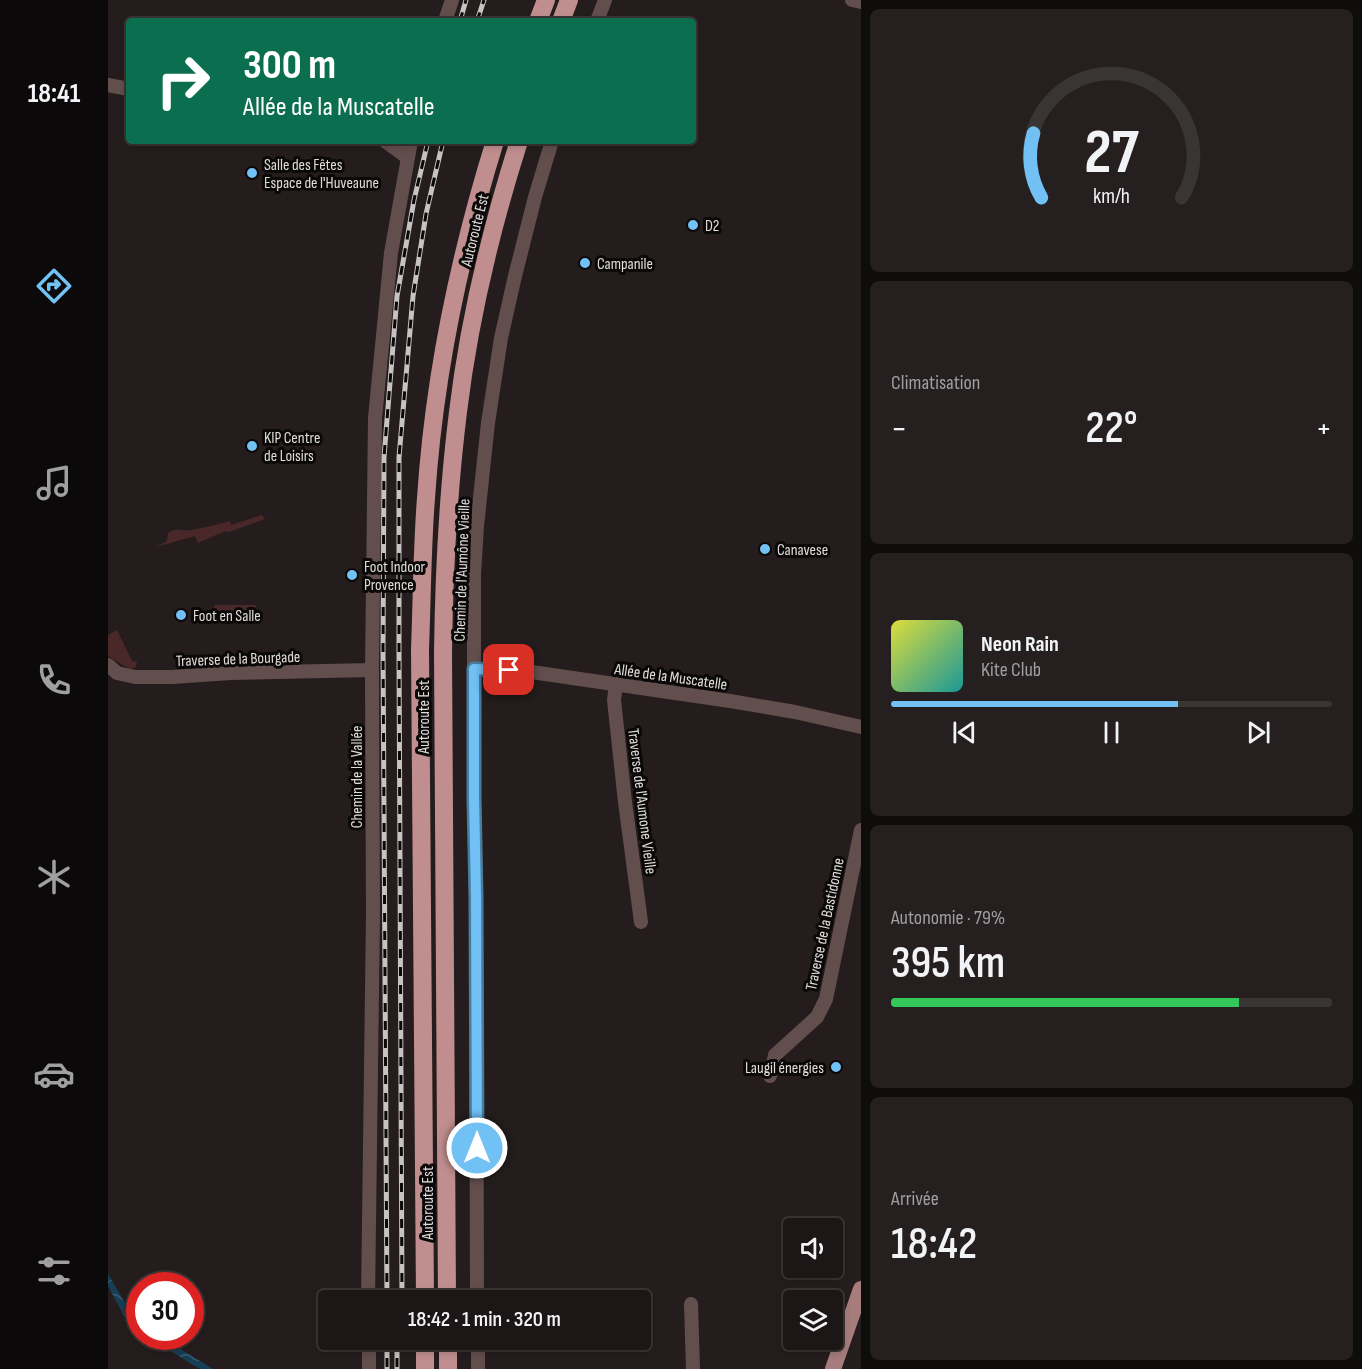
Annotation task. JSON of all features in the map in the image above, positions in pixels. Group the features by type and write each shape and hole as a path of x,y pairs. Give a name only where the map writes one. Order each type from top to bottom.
{"highway":[{"path":"531,18 536,0"},
{"path":"539,18 546,0"},
{"path":"562,18 569,0"},
{"name":"Autoroute Est","path":"425,1290 420,649 426,496 435,409 446,340 464,255 494,144"},
{"name":"Autoroute Est","path":"447,1290 442,652 445,558 458,411 468,345 486,258 518,144"},
{"path":"425,1350 425,1369"},
{"path":"448,1350 448,1369"}],"main road":[{"path":"833,1369 861,1288"}],"street":[{"path":"447,18 452,0"},
{"path":"598,18 605,0"},
{"path":"852,0 861,2"},
{"path":"108,85 126,88"},
{"path":"389,144 407,157"},
{"name":"Chemin de la Vallée","path":"368,1290 373,914 372,670 375,418 391,253 410,144"},
{"name":"Chemin de l'Aumône Vieille","path":"477,1290 474,574 482,478 501,338 514,276 551,144"},
{"name":"Traverse de la Bourgade","path":"108,665 117,673 135,677 372,670"},
{"name":"Allée de la Muscatelle","path":"474,669 518,670 730,701 861,727"},
{"name":"Traverse de l'Aumone Vieille","path":"616,684 614,700 641,922"},
{"name":"Traverse de la Bastidonne","path":"770,1076 775,1056 817,1017 826,999 861,830"},
{"path":"691,1304 693,1369"},
{"path":"369,1350 369,1369"},
{"path":"478,1350 478,1369"}],"shaded area":[{"path":"262,515 265,519 229,532 225,531 198,543 195,536 156,547 167,541 168,533 175,530 191,530 230,521 231,525"},
{"path":"214,605 256,605 255,619 215,619"},
{"path":"117,630 131,659 136,661 135,668 130,669 108,656 108,635"}],"water":[{"path":"108,1274 126,1305 126,1318 124,1316 108,1286"},
{"path":"169,1350 182,1350 213,1369 200,1369"}],"railway":[{"path":"461,18 466,0"},
{"path":"478,18 484,0"},
{"path":"387,1290 384,457 397,296 414,200 427,144"},
{"path":"402,1290 399,457 413,296 426,214 442,144"},
{"path":"387,1350 387,1369"},
{"path":"397,1350 397,1369"}],"place":[{"name":"Salle des Fêtes Espace de l'Huveaune","path":"252,173"},
{"name":"D2","path":"693,225"},
{"name":"Campanile","path":"585,263"},
{"name":"KIP Centre de Loisirs","path":"252,446"},
{"name":"Canavese","path":"765,549"},
{"name":"Foot Indoor Provence","path":"352,575"},
{"name":"Foot en Salle","path":"181,615"},
{"name":"Laugil énergies","path":"836,1067"}],"route":[{"path":"477,1148 474,669 509,670"}]}
